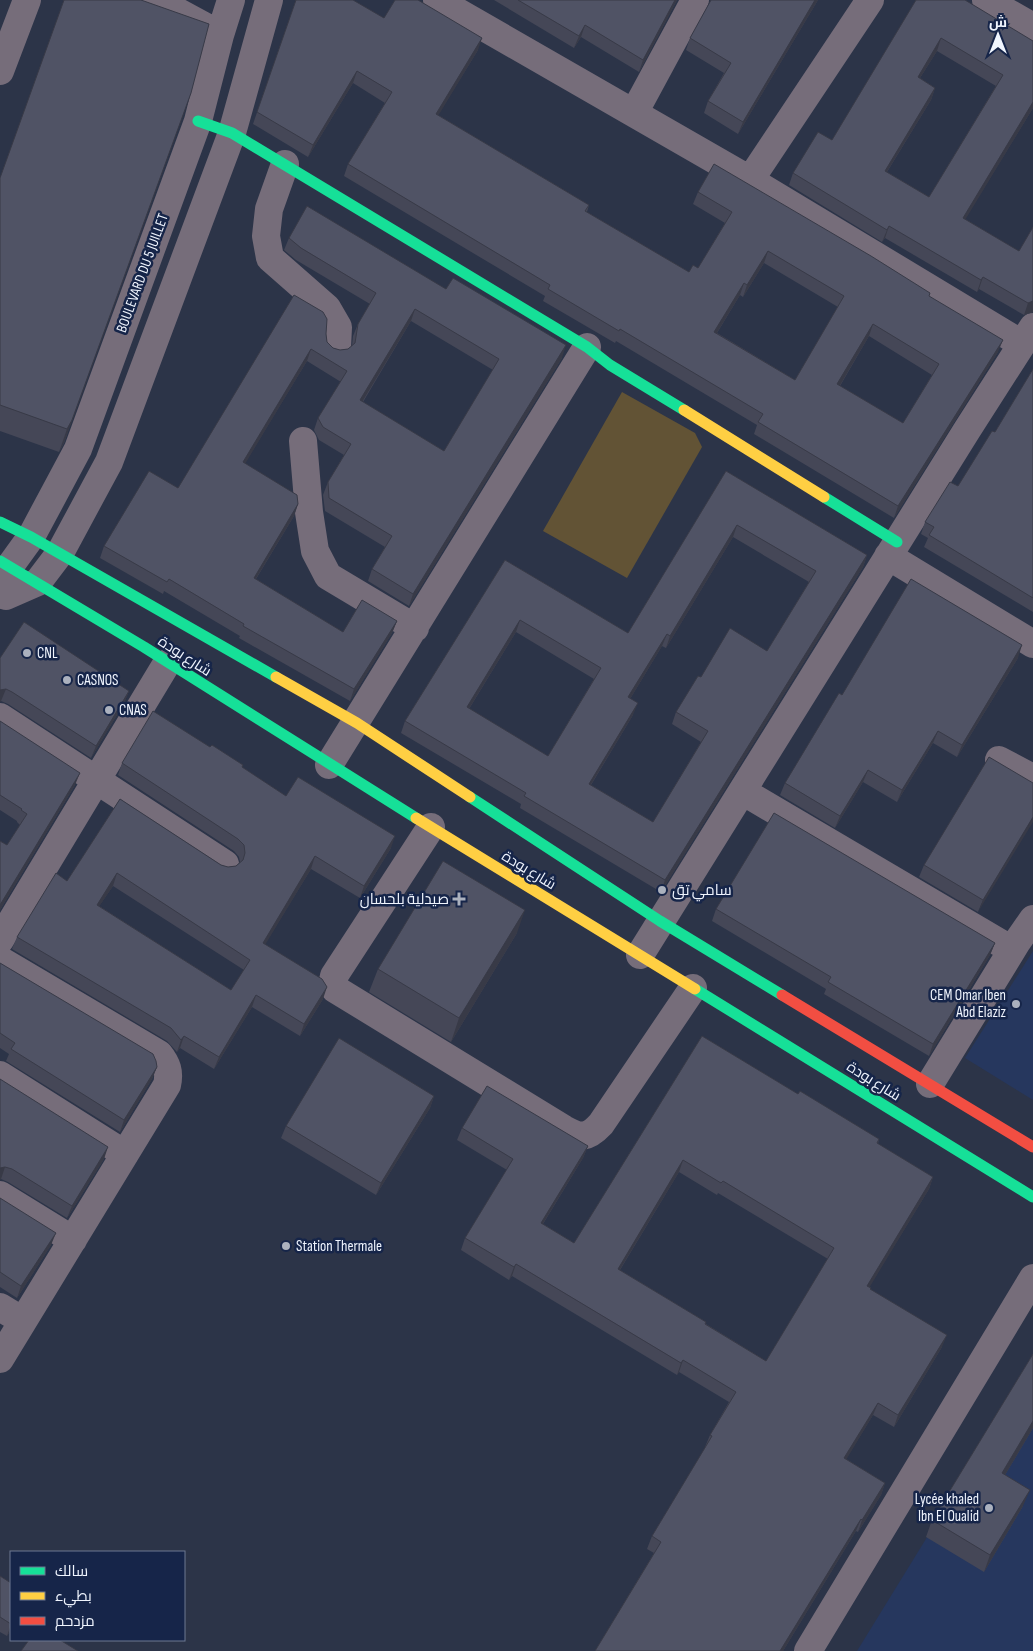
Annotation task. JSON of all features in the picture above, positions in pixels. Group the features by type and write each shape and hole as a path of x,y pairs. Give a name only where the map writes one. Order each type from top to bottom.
{"street":[{"path":"0,71 27,0"},
{"path":"156,0 220,35"},
{"name":"BOULEVARD DU 5 JUILLET","path":"5,564 32,537 78,448 198,121 231,0"},
{"path":"3,601 38,582 60,554 109,462 232,133 269,0"},
{"path":"438,0 750,180 1027,335 640,955"},
{"path":"634,113 695,0"},
{"path":"750,180 870,0"},
{"path":"986,0 1033,27"},
{"path":"198,121 232,133 587,347 610,365 893,549 1033,644"},
{"path":"285,164 269,209 266,236 270,258 327,308 338,326 337,346"},
{"path":"329,765 357,723 587,347"},
{"path":"303,441 309,512 315,551 328,576 415,628"},
{"name":"شارع بودة","path":"0,522 32,537 357,723 660,921 1033,1147"},
{"path":"3,601 5,564"},
{"name":"شارع بودة","path":"5,564 38,582 329,765 1033,1197"},
{"path":"0,940 167,663"},
{"path":"0,717 226,864"},
{"path":"1000,760 1033,778"},
{"path":"742,791 1012,950"},
{"path":"431,827 334,976 332,985 335,989 575,1135 587,1136 600,1124 693,988"},
{"path":"930,1084 1033,919"},
{"path":"0,960 159,1054 165,1062 169,1077 168,1085 0,1359"},
{"path":"0,1074 125,1154"},
{"path":"0,1195 73,1240"},
{"path":"808,1651 1033,1278"},
{"path":"0,1307 23,1321"}],"shaded area":[{"path":"622,392 695,433 702,447 627,578 543,531"},
{"name":"CEM Omar Iben Abd Elaziz","path":"1033,951 1033,1100 965,1058"},
{"name":"Lycée khaled Ibn El Oualid","path":"1033,1365 1033,1651 857,1651"}],"building":[{"path":"64,0 141,0 209,24 191,93 72,420 67,429 0,405 0,178"},
{"path":"296,0 353,0 384,18 395,0 418,0 482,38 436,114 589,205 585,211 689,272 693,265 698,268 732,212 698,192 714,164 871,256 930,293 929,296 1003,340 898,506 758,422 763,414 620,329 619,331 548,289 550,285 348,164 392,92 357,71 313,145 257,112","holes":["768,251 844,296 795,380 714,332 744,283 747,285","873,324 939,364 903,423 837,384"]},
{"path":"518,0 675,0 643,60 585,25 579,36"},
{"path":"711,0 815,0 743,122 708,101 731,63 690,38"},
{"path":"916,0 965,0 1033,41 1033,102 963,218 1019,251 1033,227 1033,301 1028,303 983,277 981,280 889,226 887,230 793,173 818,132 832,140","holes":["941,38 1003,75 929,197 885,171 935,88 918,77"]},
{"path":"307,206 446,289 453,278 566,345 413,594 372,569 392,536 329,498 328,482 351,444 323,427 318,418 347,371 311,349 243,462 297,495 298,504 254,578 343,632 362,600 397,621 354,689 243,626 244,624 169,579 167,582 104,546 149,471 178,488 294,295 323,312 327,319 327,342 333,348 340,350 348,349 355,343 358,324 376,293 301,248 289,238","holes":["415,309 499,359 444,451 360,400"]},
{"path":"1033,369 1033,598 929,535 934,527 925,522 950,482 958,486 992,431 995,432"},
{"path":"726,471 867,555 665,880 524,796 526,793 405,721 505,560 628,633","holes":["737,525 816,571 767,651 730,628 701,677 698,676 676,712 708,731 653,822 589,784 638,703 628,697 667,634 670,636","520,620 601,668 548,756 467,707"]},
{"path":"911,579 1022,645 962,745 938,731 902,790 868,770 840,816 785,783 839,693 842,695"},
{"path":"24,622 129,691 96,746 12,692 6,689 0,690 0,658"},
{"path":"153,711 210,747 212,745 286,796 298,777 395,836 364,886 315,856 263,943 322,979 327,987 304,1024 256,995 219,1057 184,1036 181,1040 171,1028 17,937 56,873 67,881 120,799 221,865 228,867 236,866 243,860 245,853 244,845 238,839 122,763","holes":["117,873 250,960 231,990 97,905"]},
{"path":"0,721 80,773 0,905 0,841 7,845 27,814 0,795"},
{"path":"989,757 1033,783 1033,817 983,900 924,865"},
{"path":"774,813 995,943 933,1044 828,982 831,977 716,909"},
{"path":"443,861 525,910 459,1018 378,969"},
{"path":"0,963 153,1054 157,1067 124,1120 11,1049 15,1043 0,1033"},
{"path":"702,1036 798,1094 800,1091 879,1139 877,1143 933,1177 867,1286 947,1335 898,1415 878,1403 844,1458 885,1483 780,1651 595,1651 661,1542 652,1536 736,1392 683,1360 681,1363 516,1264 514,1267 465,1238 513,1159 462,1128 487,1086 588,1146 541,1223 574,1243","holes":["683,1160 721,1183 723,1181 834,1248 766,1361 618,1269"]},
{"path":"339,1038 434,1096 381,1183 286,1126"},
{"path":"0,1079 108,1147 72,1206 12,1169 0,1168"},
{"path":"0,1198 56,1233 21,1286 0,1272"},
{"path":"1033,1354 1033,1421 1002,1473 1030,1490 990,1555 932,1520"},
{"path":"0,1576 10,1582 10,1623 0,1617"},
{"path":"28,1641 62,1641 78,1651 21,1651"}],"traffic: fast":[{"path":"198,121 232,133 587,347 610,365 684,410"},
{"path":"824,497 897,542"},
{"path":"0,522 31,537 276,677"},
{"path":"0,561 144,647 416,818"},
{"path":"470,797 660,921 782,995"},
{"path":"695,989 1033,1197"}],"traffic: slow":[{"path":"684,410 824,497"},
{"path":"276,677 357,723 470,797"},
{"path":"416,818 695,989"}],"traffic: jam":[{"path":"782,995 1033,1147"}],"place":[{"name":"CNL","path":"27,653"},
{"name":"CASNOS","path":"67,680"},
{"name":"CNAS","path":"109,710"},
{"name":"سامي تق","path":"662,890"},
{"name":"صيدلية بلحسان","path":"459,899"},
{"name":"CEM Omar Iben Abd Elaziz","path":"1016,1004"},
{"name":"Station Thermale","path":"286,1246"},
{"name":"Lycée khaled Ibn El Oualid","path":"989,1508"}]}
